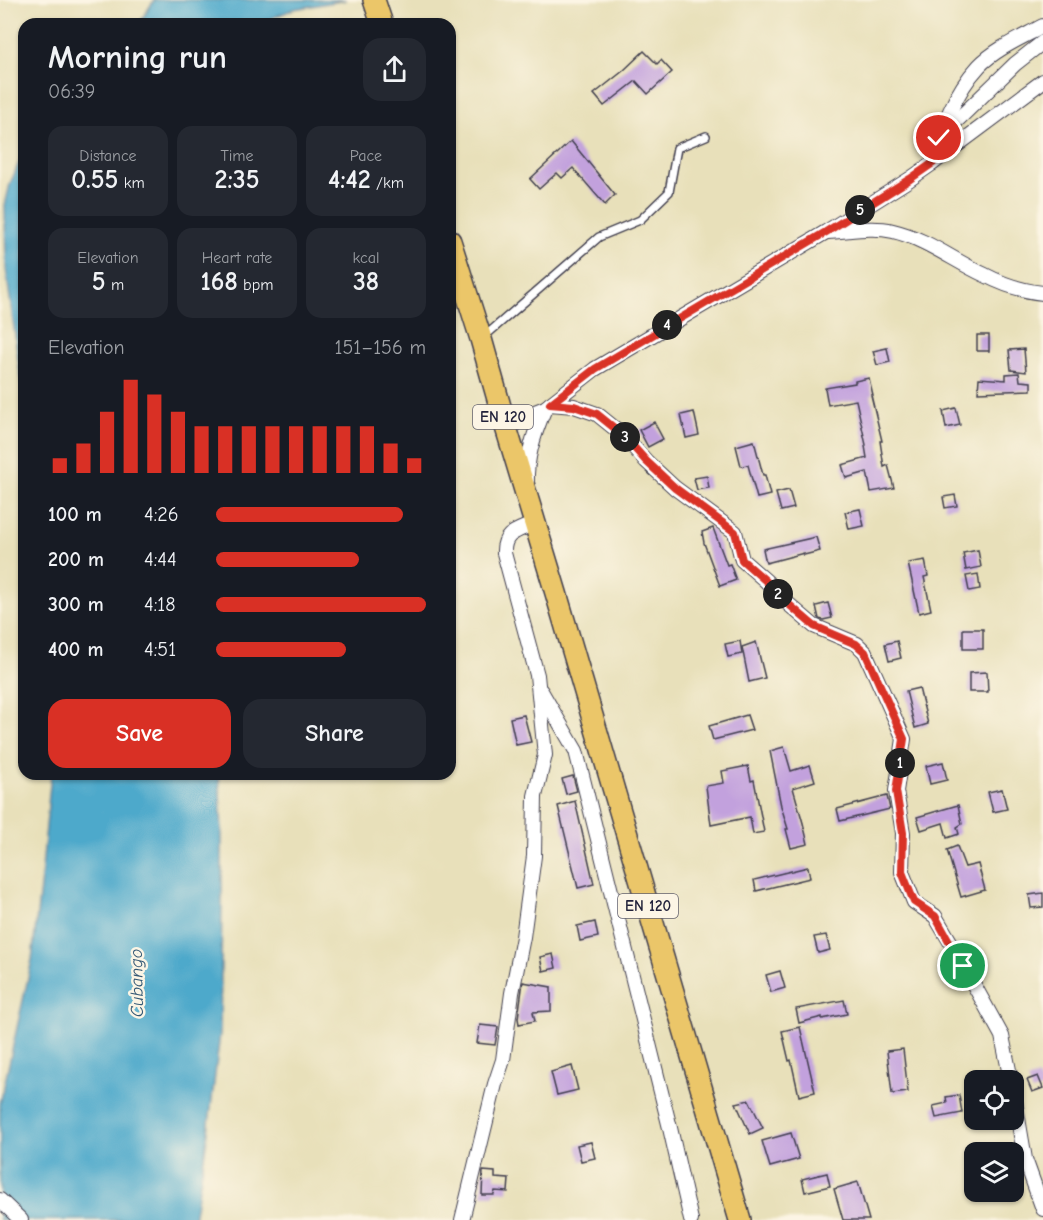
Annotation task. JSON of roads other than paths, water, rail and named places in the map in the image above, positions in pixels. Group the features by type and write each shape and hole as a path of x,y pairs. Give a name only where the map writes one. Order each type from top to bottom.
{"main road":[{"name":"EN 120","path":"456,260 740,1220"}],"street":[{"path":"933,163 939,138 957,95 980,64 1008,44 1043,26"},
{"path":"939,138 1016,64 1043,42"},
{"path":"504,424 548,406 595,369 826,232 910,179 1043,81"},
{"path":"826,232 877,228 894,231 920,239 998,281 1043,293"},
{"path":"462,1220 503,1060 534,856 535,796 545,755 537,675 504,554 504,545 509,535 532,513 527,468 536,430 548,406"},
{"path":"548,406 574,406 597,414 623,435 675,488 735,532 742,560 802,617 814,626 856,644 865,652 904,739 896,791 903,833 902,872 914,902 935,916 1002,1036 1009,1070"},
{"path":"538,687 576,751 691,1220"},
{"path":"1020,1130 1025,1159 1043,1209"},
{"path":"0,1200 21,1220"}],"lane":[{"path":"481,339 599,237 640,220 669,192 677,148 706,136"}],"water":[{"path":"154,0 346,0 294,9 272,18 143,18"},
{"path":"18,165 18,358 6,269 5,205"},
{"name":"Cubango","path":"50,780 219,780 222,832 220,1034 194,1220 0,1220 0,1104 32,960"}]}
